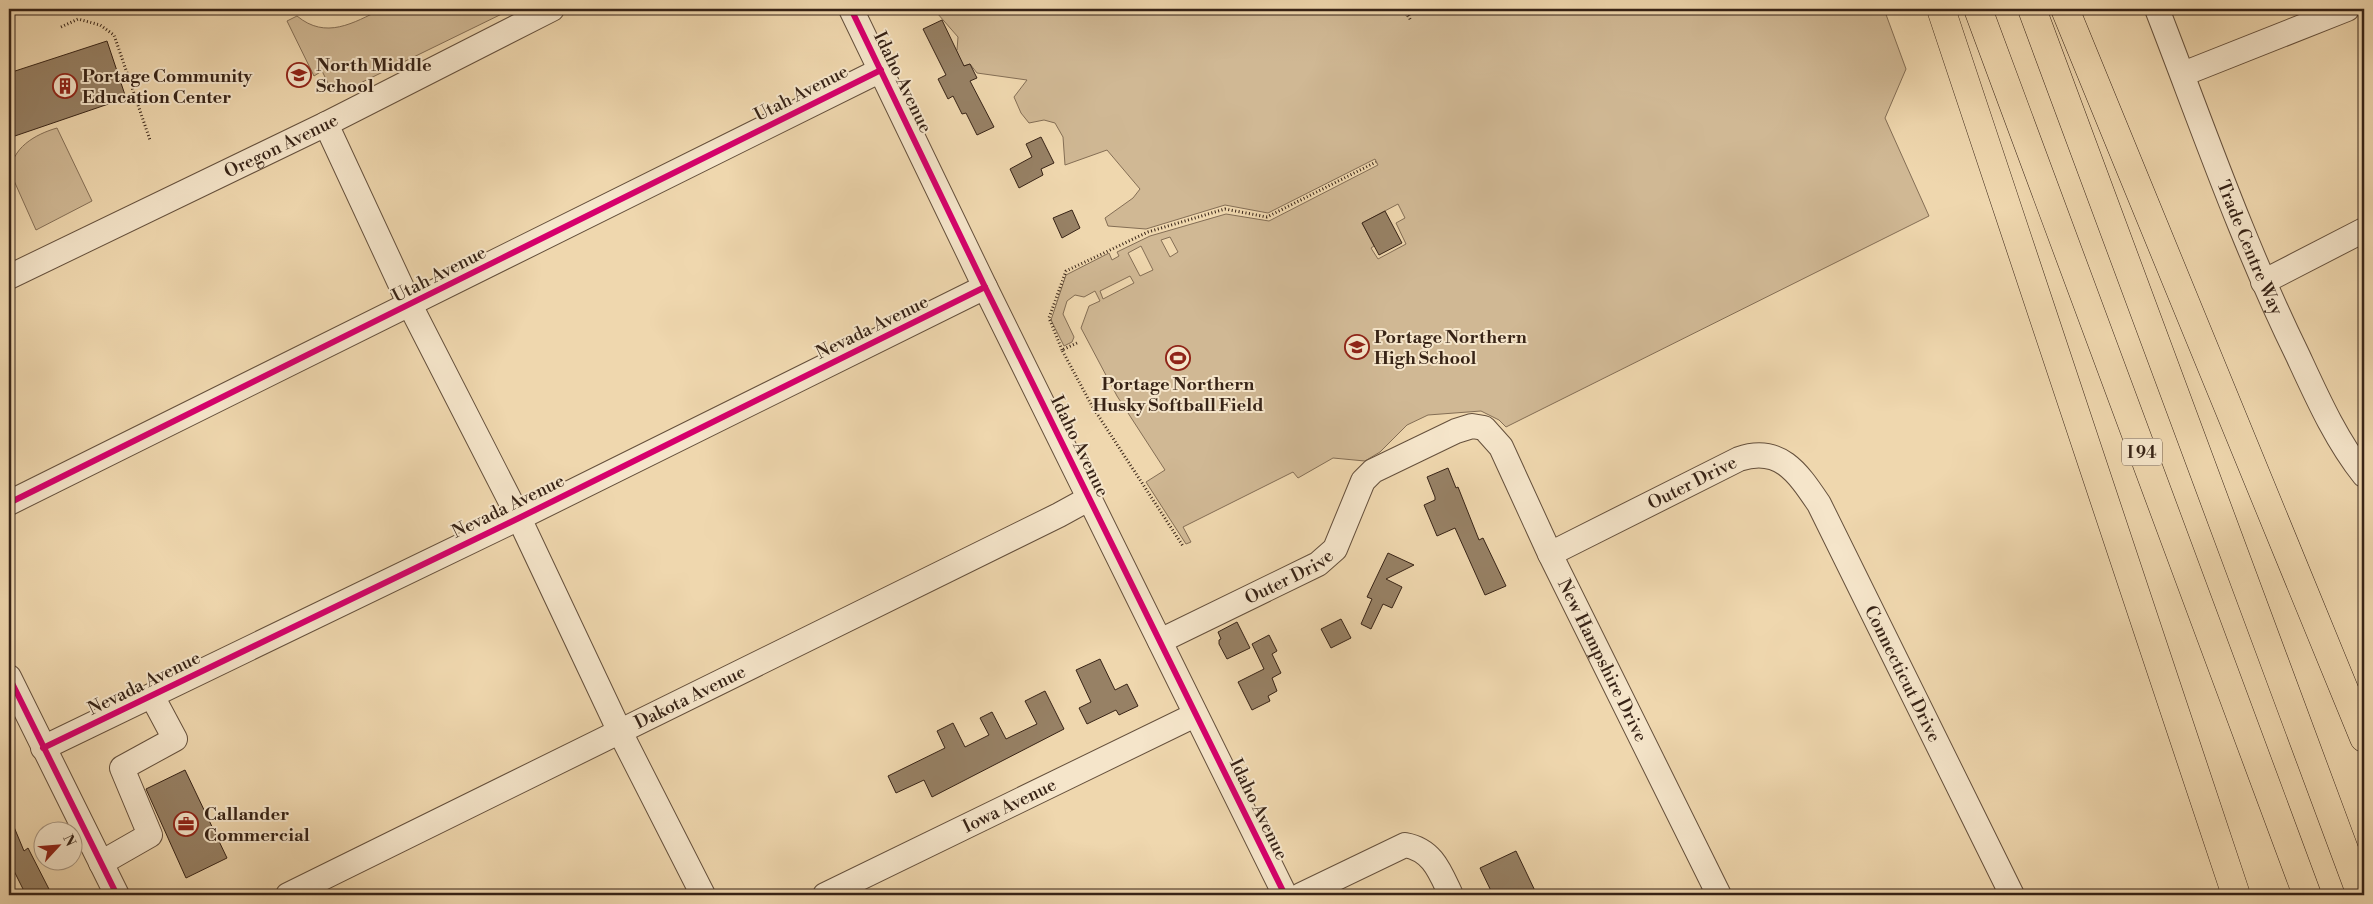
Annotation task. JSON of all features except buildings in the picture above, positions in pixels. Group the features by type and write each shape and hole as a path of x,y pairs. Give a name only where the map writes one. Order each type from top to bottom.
{"highway":[{"path":"1941,9 2236,895"},
{"name":"I 94","path":"1978,9 2307,895"},
{"path":"2032,9 2361,895"},
{"path":"2065,9 2364,738"}],"street":[{"name":"Oregon Avenue","path":"9,277 326,124 552,9"},
{"name":"Idaho Avenue","path":"851,9 985,287 1284,895"},
{"name":"Trade Centre Way","path":"2157,9 2263,282 2321,405 2342,444 2364,475"},
{"path":"2183,74 2347,9"},
{"path":"2362,9 2364,13"},
{"name":"Utah Avenue","path":"9,503 881,70"},
{"path":"326,124 410,305 519,518 619,730 703,895"},
{"path":"2263,282 2364,230"},
{"name":"Nevada Avenue","path":"43,748 519,518 985,287"},
{"name":"Outer Drive","path":"1160,641 1318,564 1335,549 1363,482 1374,471 1456,431 1472,426 1484,428"},
{"name":"New Hampshire Drive","path":"1484,428 1501,447 1550,554 1719,895"},
{"name":"Outer Drive","path":"1550,554 1739,459 1754,454 1775,457 1782,462"},
{"name":"Connecticut Drive","path":"1782,462 1804,482 1819,504 2012,895"},
{"name":"Dakota Avenue","path":"288,895 1090,498"},
{"path":"9,677 117,895"},
{"path":"101,863 150,835 122,768 175,739 152,696"},
{"name":"Iowa Avenue","path":"825,895 1195,715"},
{"path":"1301,895 1405,845 1425,852 1436,862 1451,895"}],"path":[{"path":"1404,9 1411,21"},
{"path":"61,27 78,19 100,25 114,35 150,140"},
{"path":"1183,546 1092,406 1062,350 1049,318 1066,271 1148,232 1225,209 1267,217 1376,162"},
{"path":"1062,350 1076,343"}],"shaded area":[{"path":"382,9 512,9 344,91 338,92 330,87 322,71 314,76 287,21 297,16 318,27 340,27"},
{"name":"Portage Northern High School","path":"938,9 1402,9 1407,17 1412,14 1410,9 1884,9 1906,69 1885,118 1929,216 1506,427 1499,420 1481,411 1428,415 1407,425 1380,452 1365,461 1333,458 1298,478 1293,472 1183,527 1191,542 1186,544 1146,482 1165,470 1117,396 1081,328 1089,306 1100,301 1095,291 1084,297 1075,295 1067,301 1063,314 1074,337 1072,342 1064,346 1051,320 1066,275 1109,253 1112,260 1119,256 1117,252 1150,236 1226,214 1269,221 1378,165 1375,159 1268,213 1225,205 1146,229 1108,226 1105,218 1133,198 1140,189 1107,150 1065,165 1063,137 1055,123 1044,120 1029,123 1021,113 1014,97 1027,80 977,73 970,64 953,69 949,57 957,50 958,37 937,13","holes":["1398,204 1405,218 1396,223 1406,244 1378,259 1371,248 1374,246 1362,223","1170,237 1178,252 1170,257 1161,240","1141,246 1153,270 1140,276 1128,253","1130,276 1134,283 1103,299 1100,291"]},
{"path":"57,128 92,201 36,230 11,174 12,165 20,150 33,138"}],"cycle path":[{"path":"851,9 985,287 1285,895"},
{"path":"9,503 881,70"},
{"path":"43,748 519,518 985,287"},
{"path":"9,677 117,895"}],"place":[{"name":"North Middle School","path":"299,75"},
{"name":"Portage Community Education Center","path":"65,86"},
{"name":"Portage Northern High School","path":"1357,347"},
{"name":"Portage Northern Husky Softball Field","path":"1178,358"},
{"name":"Callander Commercial","path":"186,824"}]}
